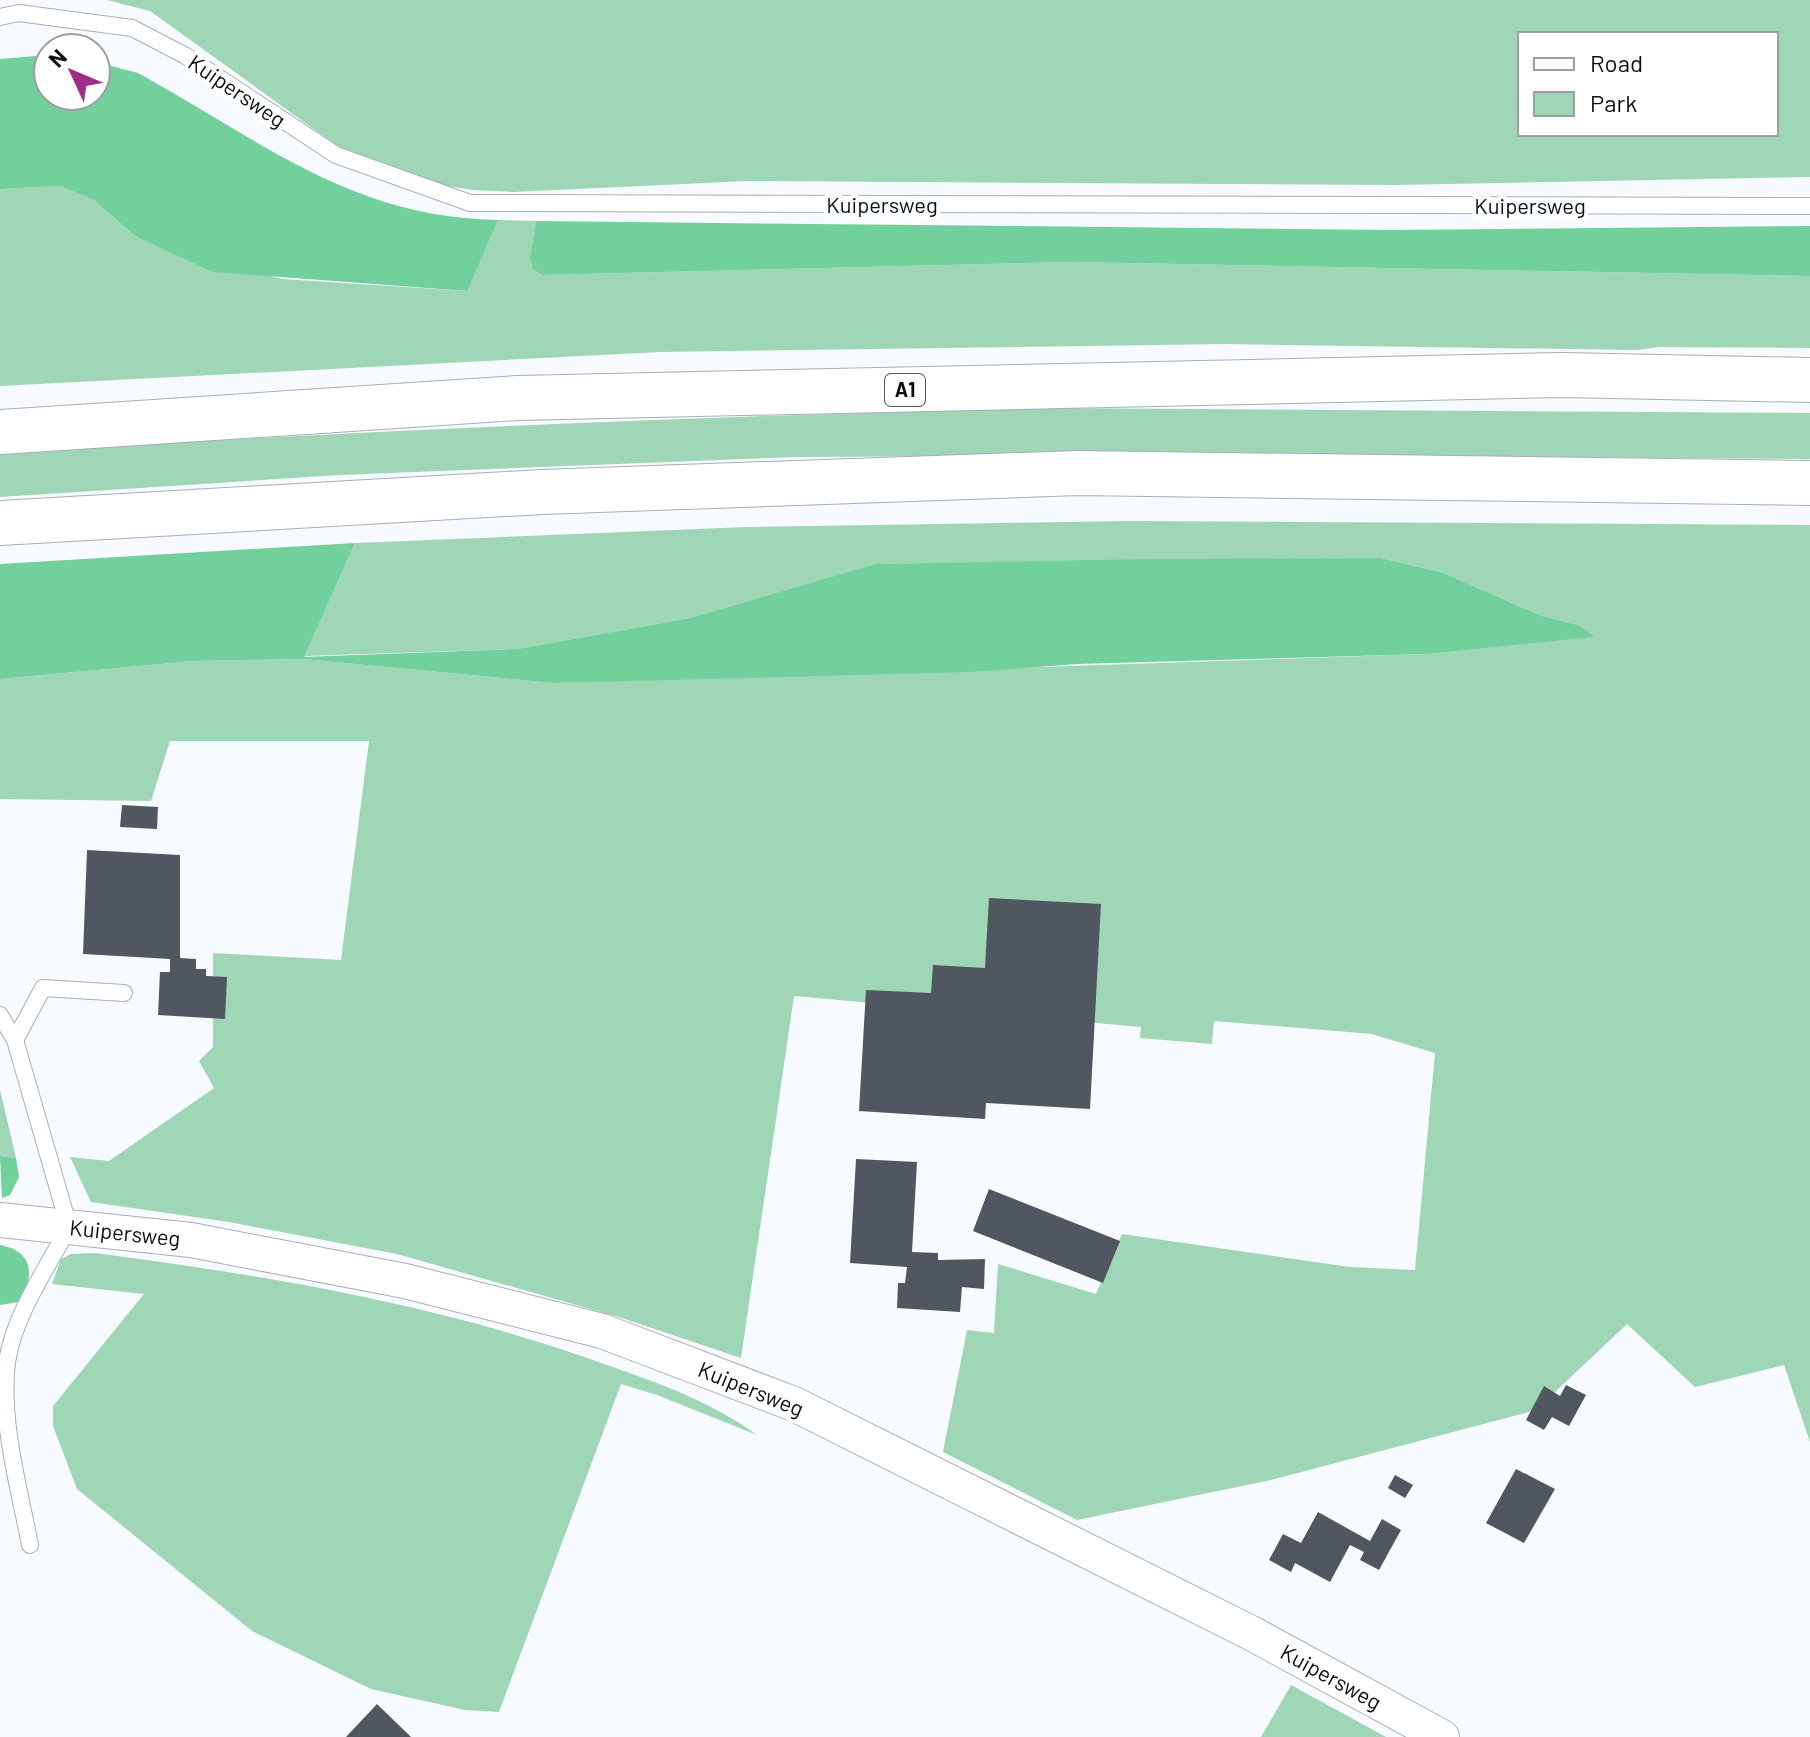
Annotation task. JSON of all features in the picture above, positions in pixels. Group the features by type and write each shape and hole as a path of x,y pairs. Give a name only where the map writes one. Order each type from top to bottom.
{"highway":[{"name":"A1","path":"0,432 518,398 1563,375 1810,380"},
{"path":"0,523 542,492 1078,473 1810,483"}],"street":[{"name":"Kuipersweg","path":"0,1220 191,1240 405,1281 602,1331 794,1404 1253,1634 1442,1737"}],"lane":[{"name":"Kuipersweg","path":"0,17 19,13 132,28 186,56 336,155 470,203 1810,206"},
{"path":"15,1040 43,988 124,993"},
{"path":"0,1015 15,1040 69,1227 22,1317 7,1359 4,1402 30,1545"}],"green space":[{"path":"107,0 1810,0 1810,177 1394,185 747,181 513,192 435,184 384,169 336,145 150,11"},
{"path":"32,56 32,112 112,112 112,66 138,73 267,149 352,190 445,216 498,220 467,291 213,272 135,236 94,200 60,186 0,189 0,59"},
{"path":"60,186 94,200 135,236 282,279 466,291 498,220 536,221 530,257 532,269 542,275 1069,262 1810,276 1810,348 1659,347 1637,350 1225,344 660,352 0,386 0,189"},
{"path":"536,221 1392,230 1810,226 1810,276 1069,262 542,275 532,269 530,257"},
{"path":"1033,408 1810,413 1810,459 1255,455 795,457 339,475 0,497 0,453 516,426"},
{"path":"1128,521 1810,525 1810,1442 1784,1365 1695,1387 1627,1324 1536,1410 1271,1480 1077,1520 943,1452 967,1330 994,1333 998,1264 1096,1294 1122,1234 1350,1267 1415,1270 1435,1053 1372,1034 1214,1021 1212,1044 1140,1038 1141,1027 794,996 741,1358 622,1318 397,1254 229,1222 91,1202 70,1157 109,1161 214,1088 199,1061 213,1047 213,953 341,960 369,741 170,741 151,801 0,799 0,679 193,661 303,659 355,543 746,527","holes":["1381,558 1444,573 1539,615 1578,625 1592,637 1428,654 553,683 303,659 306,656 517,649 690,618 877,564"]},
{"path":"355,543 304,657 517,649 690,618 876,564 1150,559 1381,558 1444,573 1539,615 1578,625 1594,637 1428,654 1077,664 971,672 553,683 303,659 193,661 0,679 0,564"},
{"path":"0,1090 16,1158 0,1156"},
{"path":"0,1156 16,1158 19,1177 10,1195 2,1198"},
{"path":"0,1245 20,1253 28,1266 28,1283 19,1302 0,1305"},
{"path":"95,1253 284,1281 471,1322 657,1383 718,1411 757,1435 621,1384 499,1712 465,1710 371,1689 252,1631 77,1489 53,1426 53,1406 144,1294 52,1284 61,1259 71,1254"},
{"path":"1291,1685 1386,1737 1261,1737"}],"building":[{"path":"122,805 158,807 157,829 120,827"},
{"path":"87,850 180,855 180,958 196,959 196,969 206,969 206,976 227,977 225,1019 158,1015 160,972 170,972 170,959 83,954"},
{"path":"989,898 1101,904 1090,1109 986,1103 985,1119 859,1111 866,990 931,993 933,965 985,968"},
{"path":"856,1159 917,1162 912,1252 938,1253 938,1260 985,1259 984,1289 962,1287 960,1312 897,1308 898,1283 905,1283 907,1267 850,1263"},
{"path":"989,1189 1120,1241 1103,1283 973,1231"},
{"path":"1566,1385 1586,1395 1569,1426 1552,1417 1544,1430 1526,1420 1544,1386 1560,1396"},
{"path":"1516,1469 1555,1489 1524,1543 1486,1523"},
{"path":"1395,1475 1413,1485 1405,1498 1388,1488"},
{"path":"1318,1512 1370,1541 1382,1519 1401,1530 1379,1570 1360,1560 1364,1552 1350,1545 1330,1582 1295,1563 1291,1572 1269,1560 1283,1534 1301,1543"},
{"path":"377,1704 411,1737 346,1737"}]}
